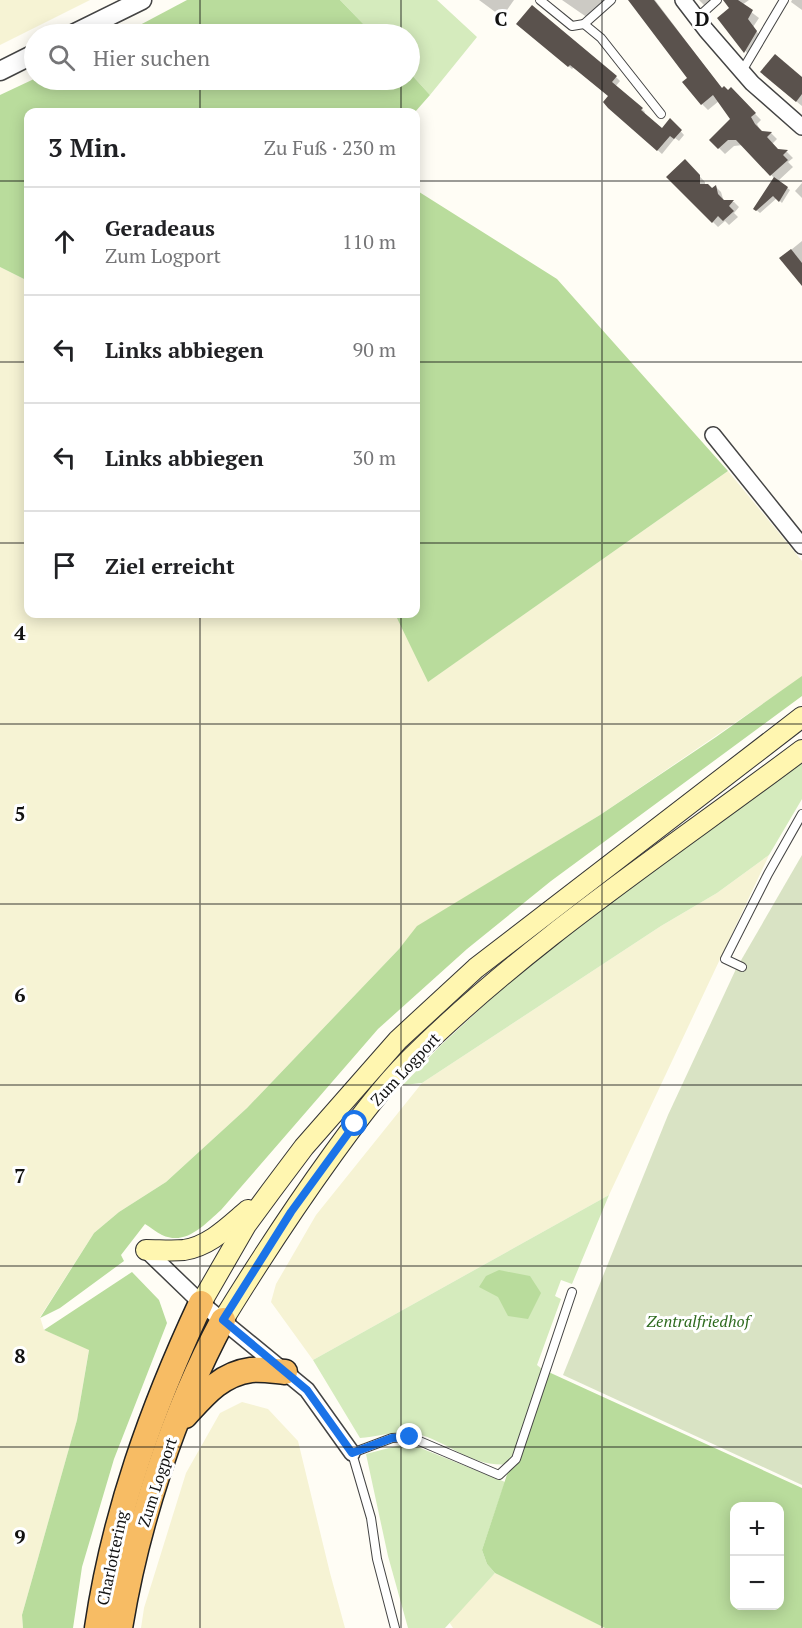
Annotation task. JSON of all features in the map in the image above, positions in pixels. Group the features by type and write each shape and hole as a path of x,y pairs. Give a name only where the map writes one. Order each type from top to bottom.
{"highway":[{"name":"Zum Logport","path":"128,1489 159,1398 201,1303"},
{"name":"Zum Logport","path":"139,1539 175,1426 202,1361 223,1320"},
{"path":"175,1426 217,1383 231,1375 253,1370 285,1372"},
{"name":"Charlottering","path":"98,1628 111,1551 128,1489"},
{"name":"Charlottering","path":"120,1628 139,1539"}],"main road":[{"name":"Zum Logport","path":"201,1303 246,1225 271,1191 304,1147 398,1040 476,968 802,717"},
{"name":"Zum Logport","path":"223,1320 291,1212 355,1124 409,1060 493,982 582,910 802,750"},
{"path":"146,1250 182,1250 217,1237 271,1191"}],"street":[{"path":"93,24 142,0"},
{"path":"683,0 752,83 802,127"},
{"path":"0,71 24,59"},
{"path":"713,435 802,546"},
{"path":"146,1250 201,1303 307,1390 352,1453"}],"lane":[{"path":"540,0 572,26 584,24 611,0"},
{"path":"697,18 717,0"},
{"path":"742,71 784,0"},
{"path":"584,24 601,38 661,114"},
{"path":"742,968 725,959 768,874 802,814"},
{"path":"394,1628 377,1559 371,1518 352,1453 392,1438 410,1437 500,1475 516,1459 573,1292"}],"shaded area":[{"path":"0,0 90,0 42,24 24,24 24,33 0,45"},
{"path":"0,267 24,279 24,618 397,618 429,681 728,471 802,561 802,677 600,815 418,926 399,949 247,1108 166,1182 119,1212 94,1233 40,1317 44,1330 89,1349 77,1420 22,1615 23,1628 0,1628"},
{"path":"769,855 609,1195 313,1360 271,1302 276,1284 316,1215 422,1083 661,926 717,893"},
{"path":"242,1402 268,1409 298,1441 345,1628 141,1628 144,1608 186,1473 220,1413"},
{"path":"495,1573 605,1628 453,1628 449,1622"}],"green space":[{"path":"187,0 340,0 363,24 142,24"},
{"path":"340,0 437,0 477,37 430,95 420,84 420,24 363,24"},
{"path":"24,84 24,90 420,90 420,84 430,95 419,108 24,108 24,279 0,267 0,95"},
{"path":"420,193 557,279 728,471 428,682 397,618 420,618"},
{"path":"802,676 802,696 551,881 467,949 378,1029 221,1210 208,1222 187,1236 179,1238 162,1235 145,1224 121,1255 124,1261 60,1308 40,1318 94,1233 119,1212 166,1182 247,1108 399,949 417,926 600,815"},
{"path":"802,758 802,799 769,855 717,893 661,926 422,1083 403,1085 439,1047 519,973"},
{"name":"Zentralfriedhof","path":"802,855 802,1485 563,1375 668,1115 736,969"},
{"path":"609,1195 572,1284 561,1280 555,1296 561,1299 537,1365 542,1369 511,1464 485,1463 415,1433 395,1433 360,1438 313,1360"},
{"path":"499,1270 530,1276 541,1293 528,1319 508,1316 498,1297 479,1287 486,1276"},
{"path":"132,1272 159,1300 167,1323 114,1459 82,1567 73,1628 23,1628 22,1615 77,1420 89,1350 44,1330"},
{"path":"542,1369 802,1488 802,1628 605,1628 495,1573 487,1564 482,1550"},
{"path":"408,1443 505,1482 482,1550 487,1564 495,1573 445,1628 408,1628 388,1556 366,1454"}],"building":[{"path":"628,0 654,0 722,88 724,86 728,90 731,87 756,113 751,117 755,124 762,131 772,132 767,137 778,149 788,150 783,155 788,160 770,176 736,140 728,140 718,149 709,140 730,119 713,95 701,105 682,82 687,78"},
{"path":"723,0 738,0 753,10 748,19 757,31 744,53 717,18 729,8"},
{"path":"532,5 617,76 612,82 643,108 641,110 662,128 670,118 682,130 674,139 670,136 657,151 608,108 603,102 608,96 570,65 568,67 516,24"},
{"path":"775,54 802,77 802,94 796,102 760,72"},
{"path":"685,159 700,175 700,184 708,184 712,188 716,185 718,194 724,200 734,200 729,206 734,211 723,221 718,216 712,223 666,177"},
{"path":"774,177 788,187 779,202 773,196 756,211 753,209"},
{"path":"791,249 802,263 802,286 779,258"}],"route":[{"path":"355,1124 291,1212 223,1320 307,1390 352,1453 392,1438 410,1437"}]}
